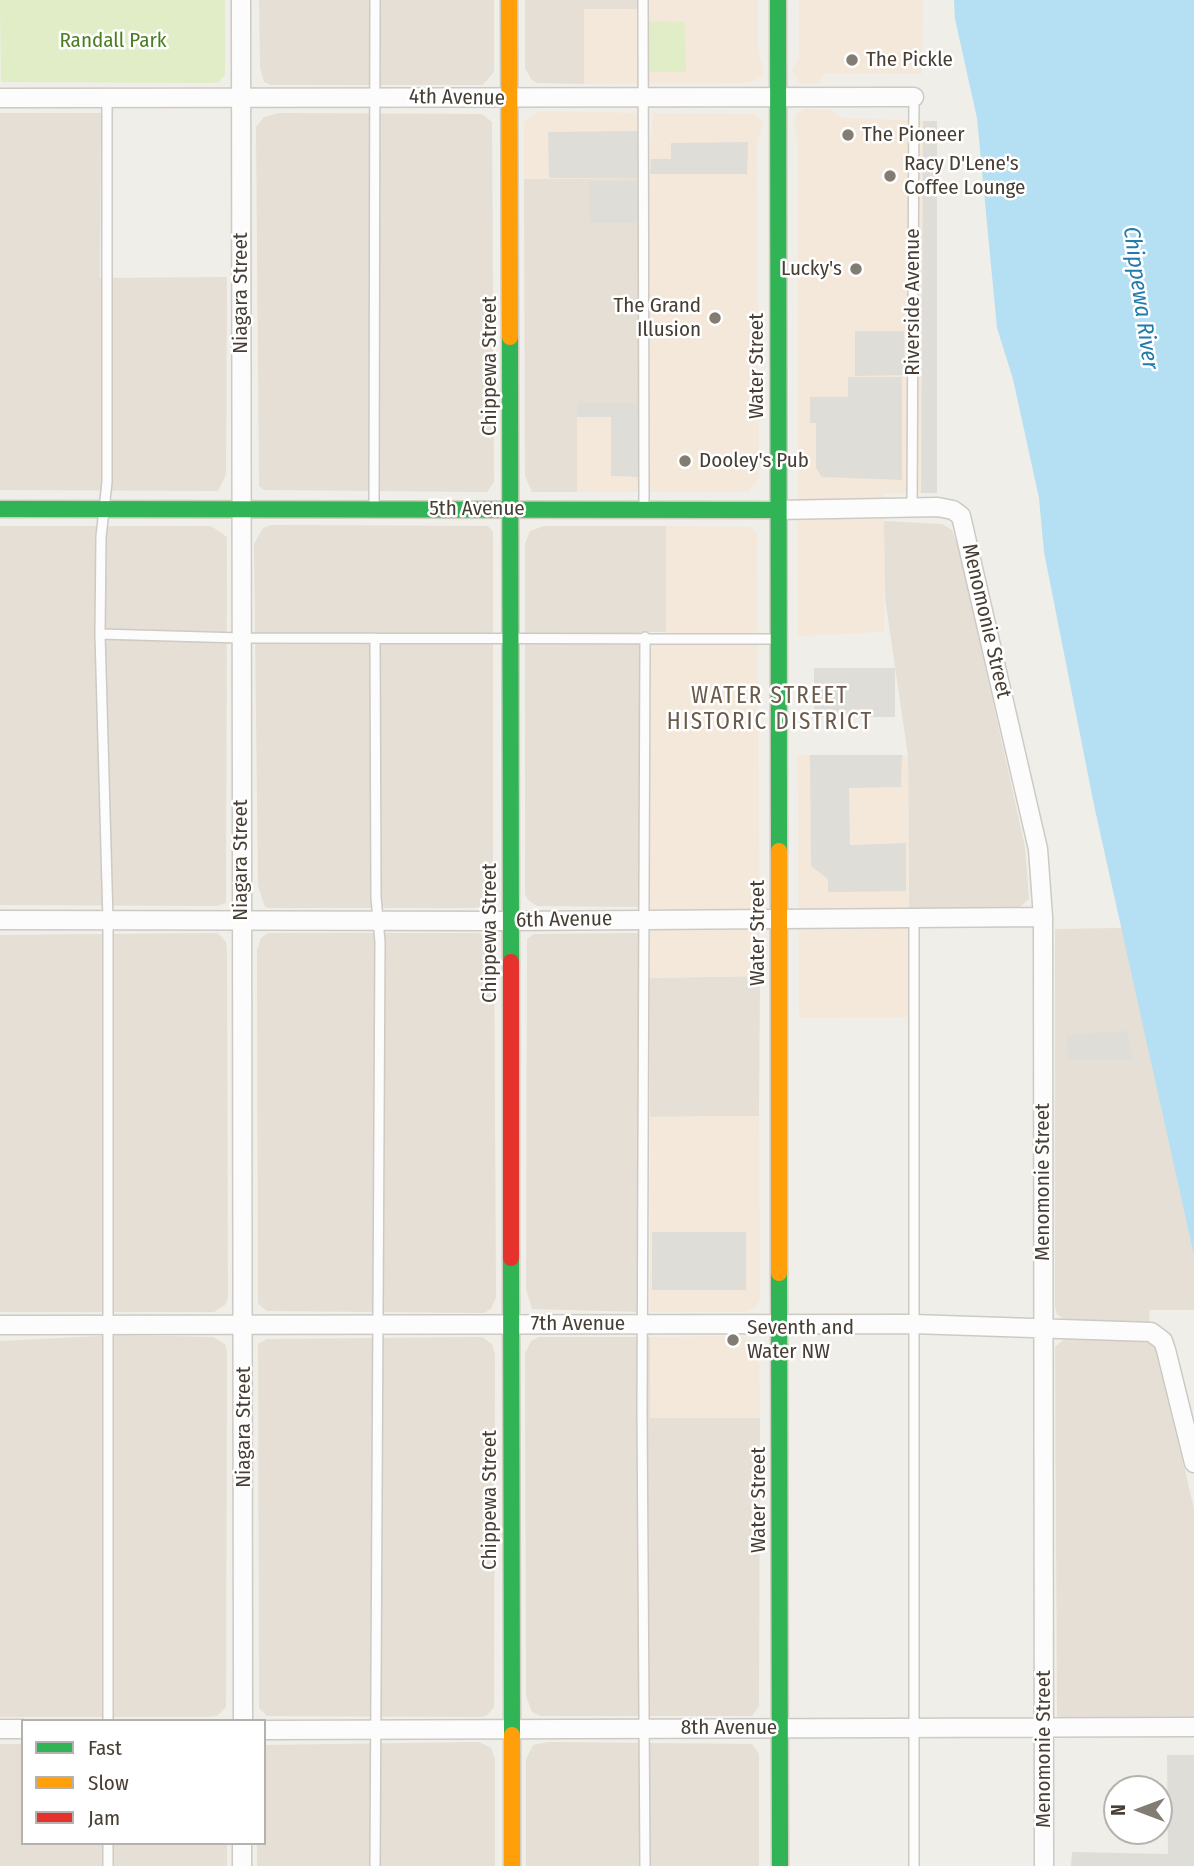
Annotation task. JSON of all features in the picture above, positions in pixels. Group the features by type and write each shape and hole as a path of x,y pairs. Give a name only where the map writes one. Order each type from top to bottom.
{"main road":[{"name":"Chippewa Street","path":"509,0 512,1866"},
{"name":"Water Street","path":"778,0 780,1866"},
{"name":"5th Avenue","path":"0,509 778,510"}],"street":[{"name":"Niagara Street","path":"241,0 243,1719"},
{"name":"4th Avenue","path":"0,98 914,97"},
{"name":"5th Avenue","path":"778,510 953,510"},
{"name":"Menomonie Street","path":"953,510 961,516 965,530 1038,849 1043,917 1044,1866"},
{"name":"6th Avenue","path":"0,920 379,918 511,921 1043,917"},
{"name":"7th Avenue","path":"0,1325 913,1324 1156,1334 1166,1350 1194,1463"},
{"name":"8th Avenue","path":"266,1730 1194,1727"},
{"path":"0,1729 21,1729"},
{"path":"242,1845 242,1866"}],"lane":[{"path":"374,509 375,0"},
{"path":"643,0 644,510"},
{"name":"Riverside Avenue","path":"912,508 914,97"},
{"path":"107,98 107,482 100,634 108,920 108,1719"},
{"path":"100,634 241,638 779,639"},
{"path":"645,637 645,1866"},
{"path":"374,638 379,918 375,1866"},
{"path":"914,918 914,1866"},
{"path":"108,1845 108,1866"}],"shaded area":[{"path":"259,0 494,0 494,72 483,85 271,85 264,82 260,67"},
{"path":"525,0 639,0 639,9 584,9 584,84 537,83 531,79 525,68"},
{"path":"648,0 758,0 758,50 763,67 762,75 754,81 740,83 584,84 584,9 647,9"},
{"path":"799,0 923,0 922,74 826,73 817,84 799,83 792,70 799,57"},
{"path":"805,109 831,110 841,118 937,121 937,493 884,494 884,632 798,636 798,137 794,124 797,114"},
{"path":"540,111 638,113 640,178 524,179 524,124 527,118"},
{"path":"0,113 101,113 100,278 227,277 226,475 218,491 0,490"},
{"path":"279,113 482,114 492,122 494,482 487,492 264,490 259,486 256,127 264,117"},
{"path":"653,113 754,114 763,123 757,145 759,479 748,492 577,492 577,403 648,403 648,175"},
{"path":"923,121 937,121 937,493 921,493"},
{"path":"639,131 640,178 549,178 548,132"},
{"path":"748,142 747,174 650,174 651,159 671,159 671,143"},
{"path":"640,178 639,403 577,404 577,492 532,492 525,476 524,179"},
{"path":"589,181 640,181 640,223 590,223"},
{"path":"855,331 904,331 905,375 855,376"},
{"path":"848,377 902,377 902,480 822,477 816,468 816,423 810,423 810,397 848,397"},
{"path":"577,403 639,403 640,477 611,476 611,417 577,417"},
{"path":"884,521 942,524 952,530 959,549 1025,847 1029,899 1020,907 909,909 908,756 885,598"},
{"path":"272,525 488,526 493,532 493,886 490,899 483,906 268,908 264,905 258,885 254,544 263,528"},
{"path":"0,526 211,526 227,537 226,903 217,906 0,905"},
{"path":"544,526 666,526 666,632 640,632 640,907 537,906 528,900 525,894 525,544 530,531"},
{"path":"666,526 751,527 757,534 760,976 649,978 651,641 666,640"},
{"path":"814,668 895,668 895,717 814,717"},
{"path":"798,755 908,755 909,1017 799,1018"},
{"path":"810,755 902,755 901,787 849,788 850,845 906,843 906,891 828,892 828,879 811,866"},
{"path":"1122,928 1194,1256 1194,1310 1150,1310 1149,1322 1065,1320 1057,1314 1055,1307 1055,929"},
{"path":"218,933 226,942 227,953 228,1298 225,1305 214,1312 0,1312 0,935"},
{"path":"268,933 477,933 490,936 494,942 496,1297 491,1309 484,1313 267,1311 258,1304 257,950 261,938"},
{"path":"640,933 641,1312 532,1309 526,1289 527,939 534,934"},
{"path":"760,976 759,1116 650,1117 649,978"},
{"path":"1127,1031 1133,1060 1068,1060 1067,1035"},
{"path":"759,1116 760,1297 757,1307 746,1312 650,1312 650,1117"},
{"path":"652,1232 746,1232 746,1290 652,1290"},
{"path":"121,1335 213,1337 225,1344 227,1351 226,1707 217,1716 207,1717 0,1717 0,1341"},
{"path":"742,1336 755,1343 759,1351 760,1418 650,1418 650,1337"},
{"path":"482,1337 492,1344 495,1355 494,1707 486,1716 478,1717 267,1716 259,1708 258,1344 267,1339"},
{"path":"539,1337 650,1337 650,1417 760,1418 759,1706 752,1716 541,1716 532,1712 526,1696 525,1353 531,1341"},
{"path":"1065,1339 1149,1340 1157,1349 1194,1509 1194,1718 1057,1716 1055,1347"},
{"path":"479,1742 491,1748 495,1759 495,1866 257,1866 257,1845 266,1845 266,1745"},
{"path":"548,1742 752,1744 759,1754 759,1866 526,1866 526,1759 533,1745"},
{"path":"0,1744 21,1744 21,1845 227,1845 227,1866 0,1866"},
{"path":"1167,1755 1194,1755 1194,1866 1071,1866 1072,1852 1168,1854 1168,1845 1173,1845 1173,1775 1167,1775"}],"green space":[{"name":"Randall Park","path":"0,0 225,0 225,74 219,82 211,83 1,82"},
{"path":"645,21 685,22 686,72 646,72"}],"water":[{"name":"Chippewa River","path":"954,0 1194,0 1194,1256 1094,805 1044,552 1039,498 1013,379 997,328 977,118 955,19"}],"traffic: fast":[{"path":"778,0 779,851"},
{"path":"510,337 511,962"},
{"path":"0,509 778,510"},
{"path":"511,1258 512,1735"},
{"path":"779,1273 780,1866"}],"traffic: slow":[{"path":"509,0 510,337"},
{"path":"779,851 779,1273"},
{"path":"512,1735 512,1866"}],"traffic: jam":[{"path":"511,962 511,1258"}],"place":[{"name":"The Pickle","path":"852,60"},
{"name":"The Pioneer","path":"848,135"},
{"name":"Racy D'Lene's Coffee Lounge","path":"890,176"},
{"name":"Lucky's","path":"856,269"},
{"name":"The Grand Illusion","path":"715,318"},
{"name":"Dooley's Pub","path":"685,461"},
{"name":"Seventh and Water NW","path":"733,1340"}],"district":[{"name":"WATER STREET HISTORIC DISTRICT","path":"770,710"}]}
